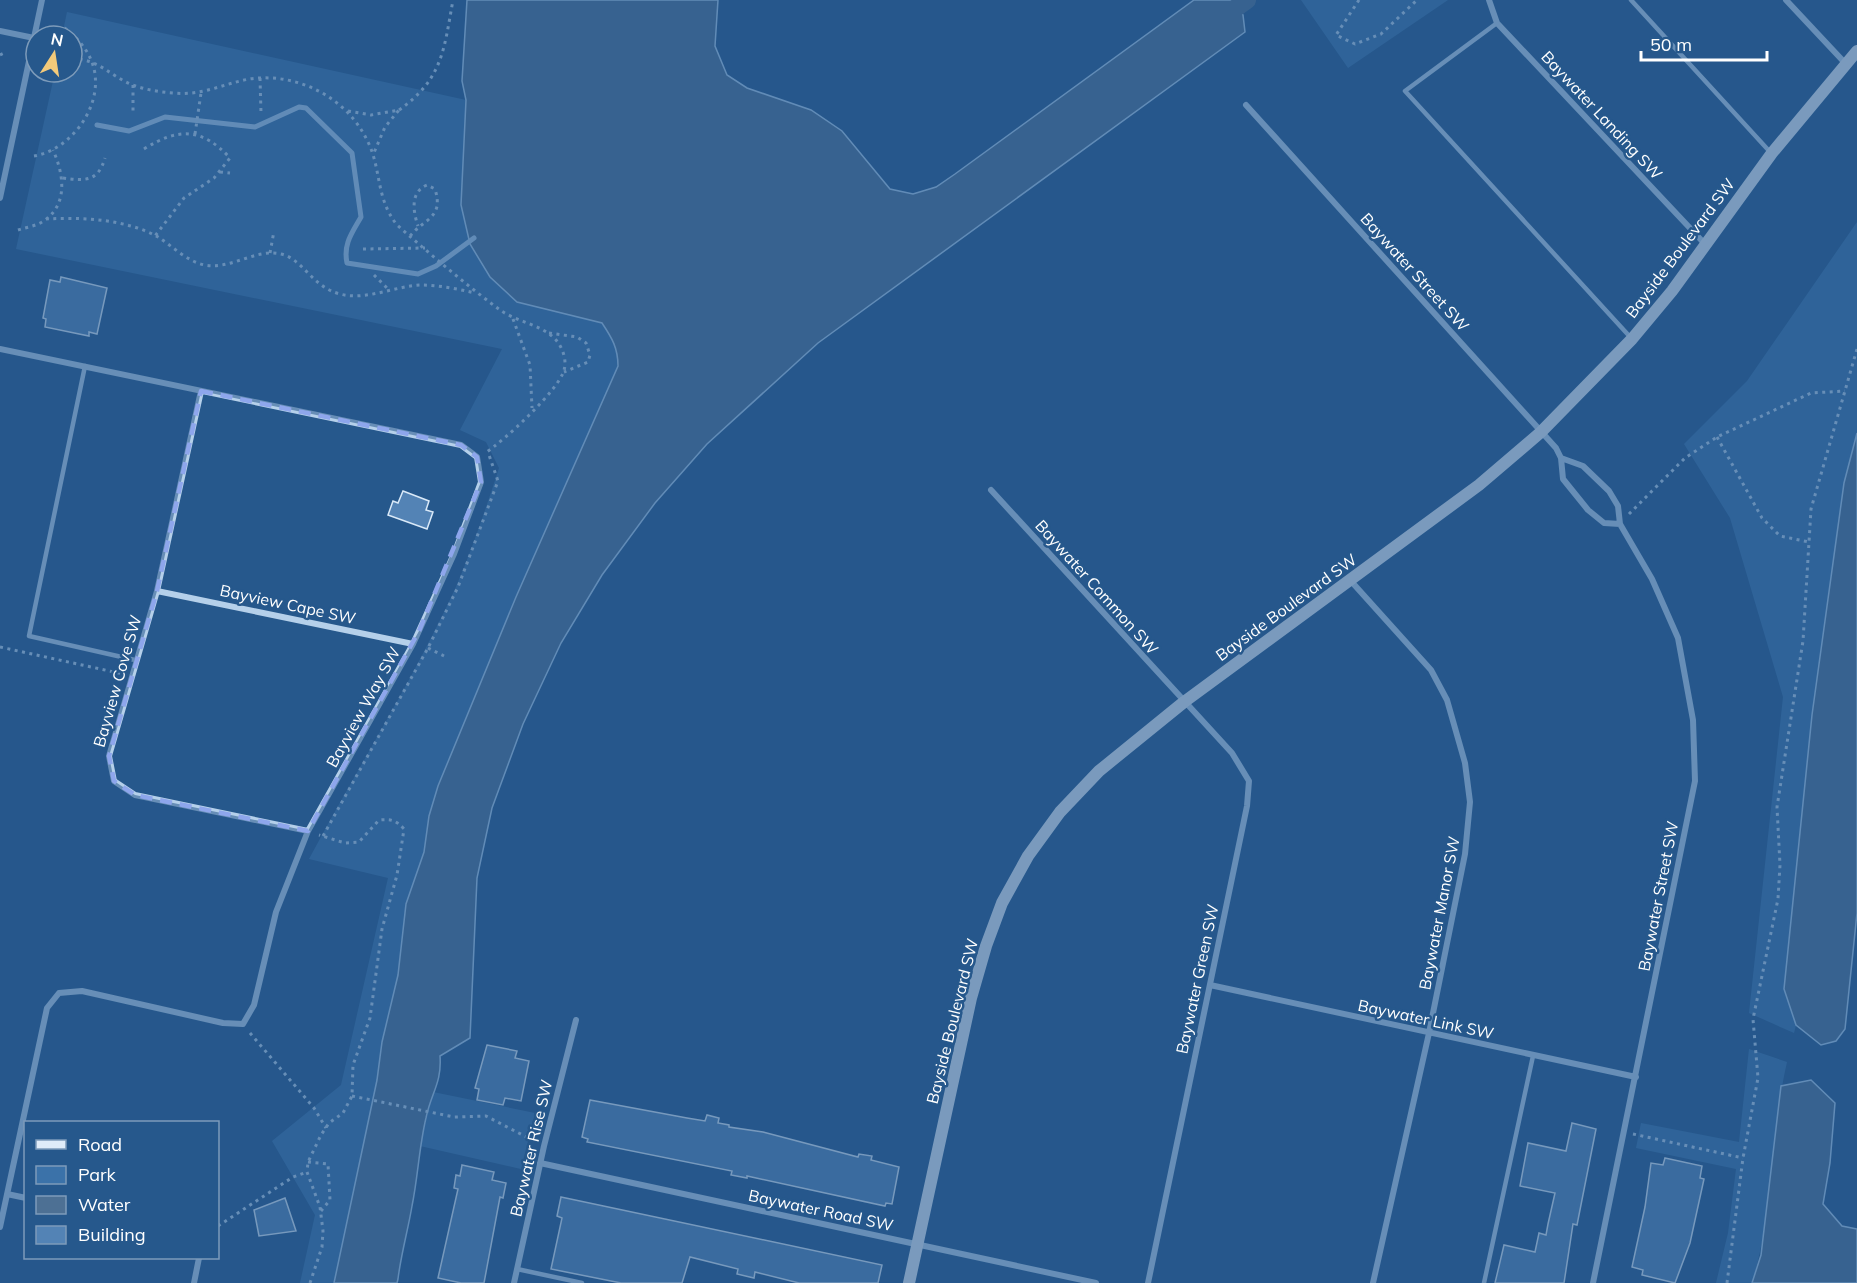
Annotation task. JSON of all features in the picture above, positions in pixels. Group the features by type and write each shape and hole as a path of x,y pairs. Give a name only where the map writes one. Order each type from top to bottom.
{"street":[{"path":"37,24 42,0"},
{"name":"Baywater Landing SW","path":"1489,0 1497,22 1704,243"},
{"path":"1786,0 1845,63"},
{"path":"0,31 24,36"},
{"name":"Bayside Boulevard SW","path":"909,1283 971,998 1002,903 1028,855 1060,812 1099,771 1184,702 1479,485 1541,432 1632,339 1672,291 1704,243 1772,153 1857,51"},
{"path":"0,198 24,84"},
{"name":"Baywater Street SW","path":"1246,105 1541,432 1561,458 1563,479 1588,510 1604,523 1620,524"},
{"path":"0,349 461,445 477,457"},
{"name":"Bayview Cove SW","path":"201,391 156,591 130,675 109,756 114,781 135,795 308,831"},
{"name":"Bayview Way SW","path":"243,1024 254,1005 276,912 308,831 413,645 454,554 481,482 477,457"},
{"name":"Baywater Street SW","path":"1561,458 1583,466 1609,491 1618,506 1620,524 1652,579 1678,638 1694,720 1695,781 1626,1132 1593,1283"},
{"name":"Baywater Common SW","path":"991,490 1184,702"},
{"name":"Baywater Manor SW","path":"1350,580 1431,670 1447,700 1465,764 1469,828 1429,1033 1373,1283"},
{"name":"Bayview Cape SW","path":"156,591 413,645"},
{"name":"Baywater Green SW","path":"1148,1283 1247,806 1249,781 1232,753 1184,702"},
{"name":"Baywater Link SW","path":"1210,985 1636,1077"},
{"path":"0,1227 47,1008 59,993 82,991 223,1023 243,1024"},
{"name":"Baywater Rise SW","path":"514,1283 544,1146 576,1020"},
{"name":"Baywater Road SW","path":"540,1163 1095,1283"},
{"path":"7,1194 24,1198"},
{"path":"194,1283 199,1259"}],"lane":[{"path":"1631,0 1772,153"},
{"path":"1497,22 1405,91 1632,339"},
{"path":"85,366 29,636 135,660"},
{"path":"1484,1283 1533,1056"},
{"path":"517,1269 582,1283"}],"path":[{"path":"373,156 385,127 399,110 419,96 440,62 453,0"},
{"path":"1359,0 1336,35 1355,44 1381,34 1417,0"},
{"path":"34,156 53,150 76,133 91,104 95,75 91,60 84,48"},
{"path":"0,55 6,52"},
{"path":"84,59 91,60 133,85 155,91 201,93 260,78 297,81 321,91 347,111 361,129 373,156 381,196 388,213 410,236 477,293 512,319 547,333 577,337 586,343 590,355 588,362 564,372 503,440 477,457"},
{"path":"260,78 261,113"},
{"path":"133,85 133,113"},
{"path":"195,134 201,93"},
{"path":"347,111 371,115 399,110"},
{"path":"144,148 172,135 195,134 218,145 230,158 220,172 184,198 155,236"},
{"path":"46,219 60,198 63,178 53,150"},
{"path":"63,178 83,181 92,179 100,172 105,158"},
{"path":"220,172 230,173"},
{"path":"410,236 418,226 430,220 439,201 435,189 427,185 419,188 414,197 418,226"},
{"path":"18,230 46,219 99,221 155,236 204,265 236,263 270,253 283,254 294,260 316,284 343,295 366,295 388,289 421,285 477,293"},
{"path":"270,253 274,231"},
{"path":"363,249 424,248"},
{"path":"374,275 388,289"},
{"path":"512,319 530,365 532,410"},
{"path":"547,333 557,341 564,354 564,372"},
{"path":"1727,1283 1743,1158 1758,1078 1753,1019 1778,899 1780,865 1777,807 1803,641 1811,509 1857,349"},
{"path":"1620,524 1685,458 1717,437 1811,393 1845,391"},
{"path":"1717,437 1762,518 1780,536 1809,542"},
{"path":"0,647 130,675"},
{"path":"428,648 444,656"},
{"path":"308,831 345,843 359,842 379,820 397,821 404,829 397,874 382,929 370,1018 353,1065 352,1096 344,1113 326,1128 308,1162 307,1172 321,1211 322,1247 310,1283"},
{"path":"243,1024 314,1108 326,1128"},
{"path":"352,1096 454,1117 486,1116 544,1146"},
{"path":"1626,1132 1743,1158"},
{"path":"308,1162 328,1164 330,1200 321,1211"},
{"path":"219,1225 293,1177 307,1172"}],"highlighted area":[{"path":"201,391 461,445 477,457 481,482 419,631 308,831 135,795 114,781 109,756 157,591"}],"green space":[{"path":"1301,0 1448,0 1348,68"},
{"path":"67,12 466,100 461,205 470,244 490,277 517,302 602,323 616,348 618,361 614,376 516,597 438,786 429,816 424,852 406,904 398,975 382,1042 377,1080 334,1283 300,1283 315,1215 272,1141 341,1085 388,878 309,859 421,658 455,589 473,544 499,468 486,442 460,430 502,349 16,249 52,84 84,84 84,24 64,24"},
{"path":"1857,222 1857,433 1844,483 1812,715 1784,989 1796,1025 1794,1033 1749,1013 1783,697 1730,518 1684,444 1747,381"},
{"path":"1749,1049 1787,1062 1777,1117 1768,1201 1752,1283 1716,1283 1728,1233 1736,1169 1636,1148 1641,1123 1739,1142"},
{"path":"433,1092 535,1113 521,1169 420,1146"}],"water":[{"path":"467,0 718,0 715,46 727,75 747,88 811,110 842,131 890,189 913,194 936,187 955,174 1194,0 1233,0 1243,15 1245,32 818,343 707,444 655,503 602,575 561,643 523,724 492,808 477,878 470,1038 440,1056 439,1074 428,1109 397,1283 334,1283 377,1080 382,1042 398,975 406,904 424,852 429,816 438,786 516,597 618,366 614,343 602,323 517,302 490,277 470,244 461,205 466,100 462,81"},
{"path":"1857,433 1857,913 1845,1029 1836,1041 1821,1045 1796,1025 1784,989 1812,715 1844,483"},
{"path":"1811,1080 1835,1103 1830,1163 1823,1204 1842,1226 1857,1229 1857,1283 1752,1283 1761,1255 1781,1086"}],"building":[{"path":"61,277 107,288 97,334 89,332 89,336 45,327 46,319 43,318 50,280 60,282"},
{"path":"403,491 429,501 426,510 433,512 427,529 388,515 393,501 398,503"},
{"path":"487,1045 517,1051 515,1058 529,1061 521,1101 505,1098 503,1105 477,1100 479,1089 475,1088"},
{"path":"590,1100 705,1121 707,1115 719,1118 718,1123 729,1125 729,1127 763,1132 858,1157 859,1154 872,1156 871,1160 899,1167 892,1204 886,1203 885,1206 747,1176 747,1178 731,1175 732,1171 587,1142 588,1139 582,1137"},
{"path":"1572,1123 1596,1129 1577,1225 1573,1224 1564,1283 1495,1283 1504,1245 1535,1252 1539,1233 1546,1235 1555,1193 1520,1186 1528,1143 1566,1151"},
{"path":"1665,1158 1702,1166 1700,1178 1704,1179 1690,1243 1675,1283 1642,1275 1643,1270 1632,1267 1645,1207 1651,1163 1663,1165"},
{"path":"462,1165 494,1172 492,1180 506,1183 503,1198 500,1197 484,1283 461,1283 438,1278 458,1189 454,1188 456,1175 460,1176"},
{"path":"561,1197 882,1265 878,1283 799,1283 755,1272 754,1278 737,1274 738,1269 690,1257 682,1283 621,1283 551,1269 562,1218 557,1216"},
{"path":"285,1198 296,1231 259,1236 254,1210"}],"waterway":[{"path":"1218,21 1247,0"},
{"path":"97,125 129,131 165,117 255,127 299,107 306,108 352,153 361,217 347,244 347,263 418,274 436,266 474,238"}]}
